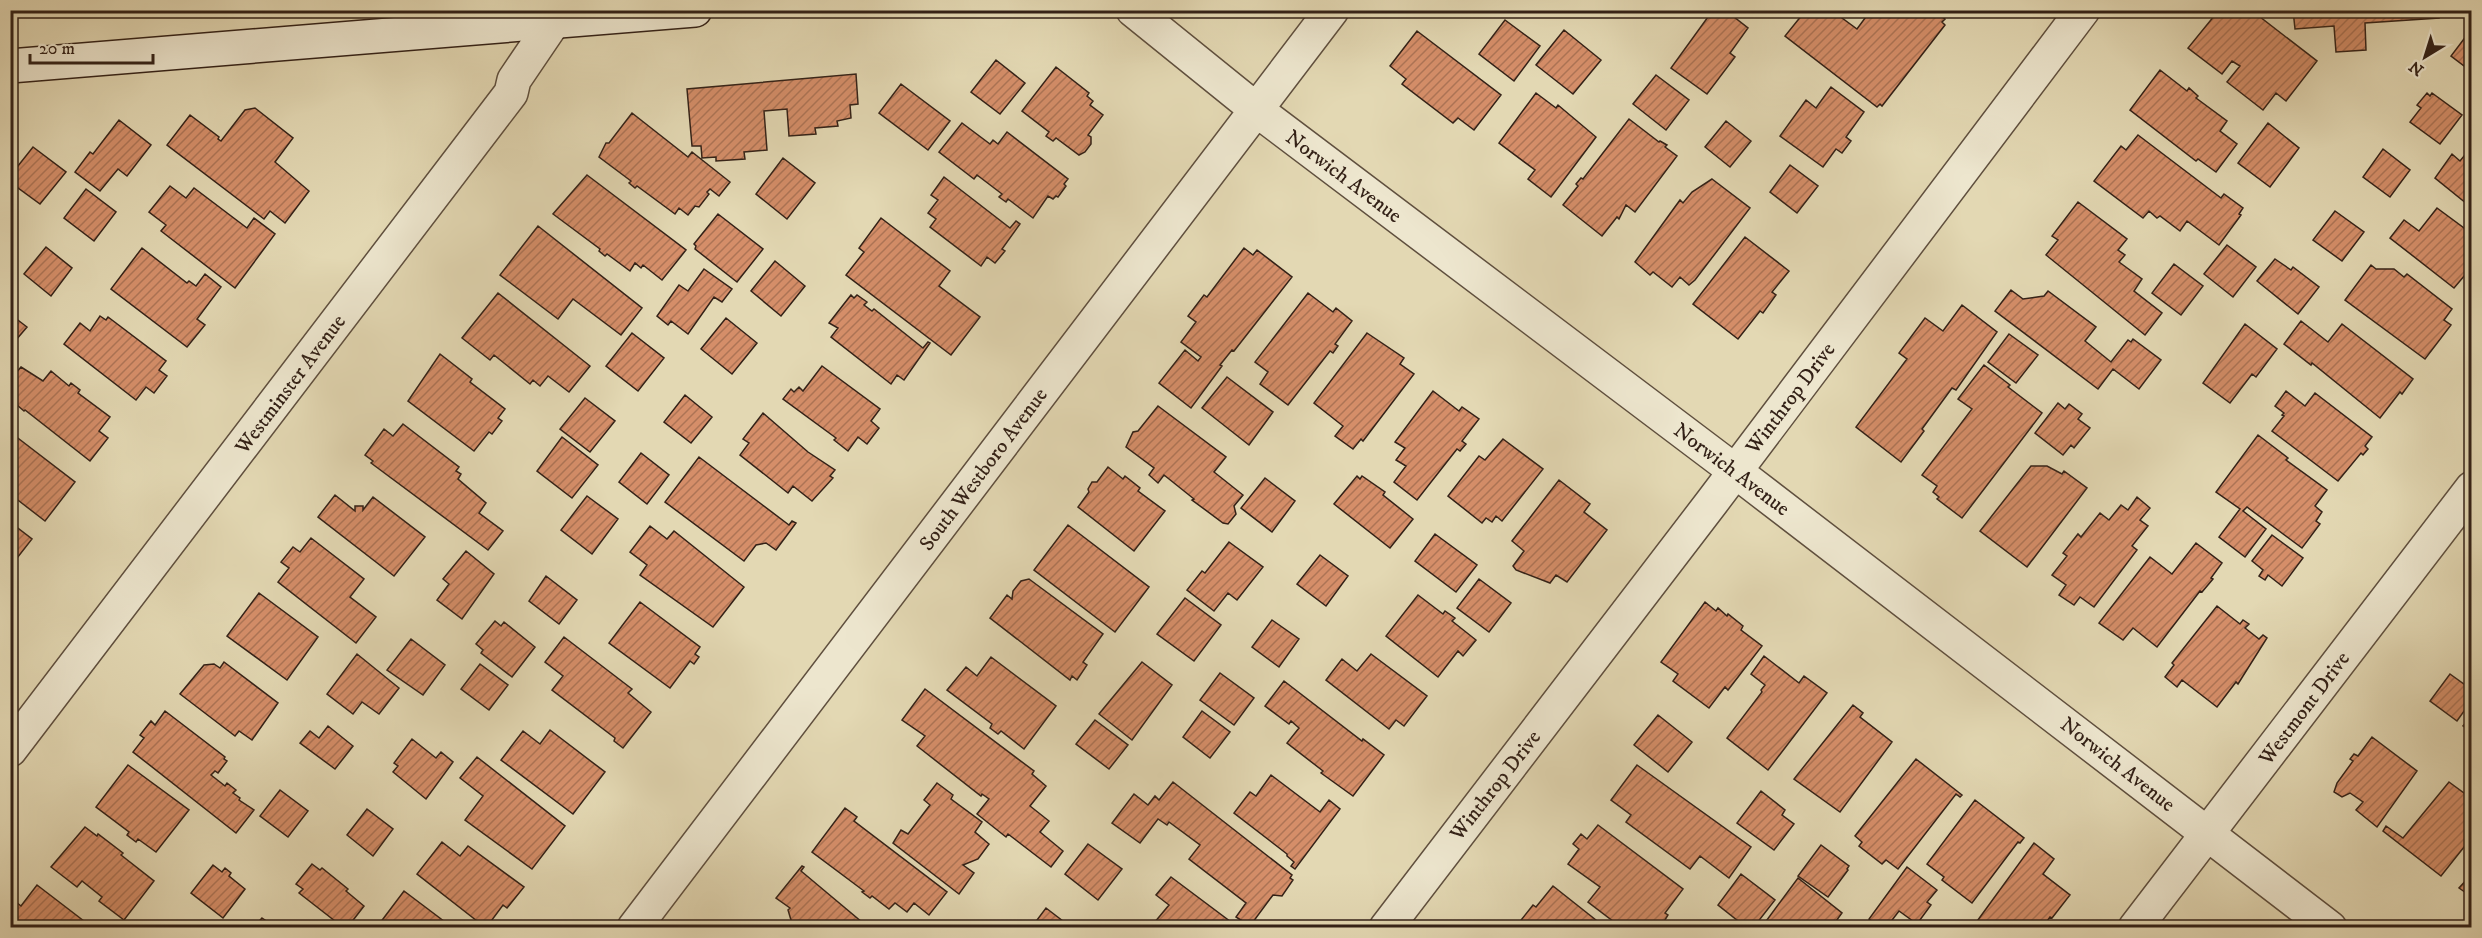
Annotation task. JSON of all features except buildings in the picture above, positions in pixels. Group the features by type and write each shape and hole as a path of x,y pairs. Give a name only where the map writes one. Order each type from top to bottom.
{"street":[{"path":"10,66 555,16 695,10"},
{"name":"Norwich Avenue","path":"1133,10 1258,111 1735,471 2330,927"},
{"name":"South Westboro Avenue","path":"634,927 1232,141 1258,111 1332,10"},
{"name":"Winthrop Drive","path":"1386,927 1735,471 2083,10"},
{"name":"Westminster Avenue","path":"10,750 511,93 514,80 555,16"},
{"name":"Westmont Drive","path":"2135,927 2472,488"}]}
